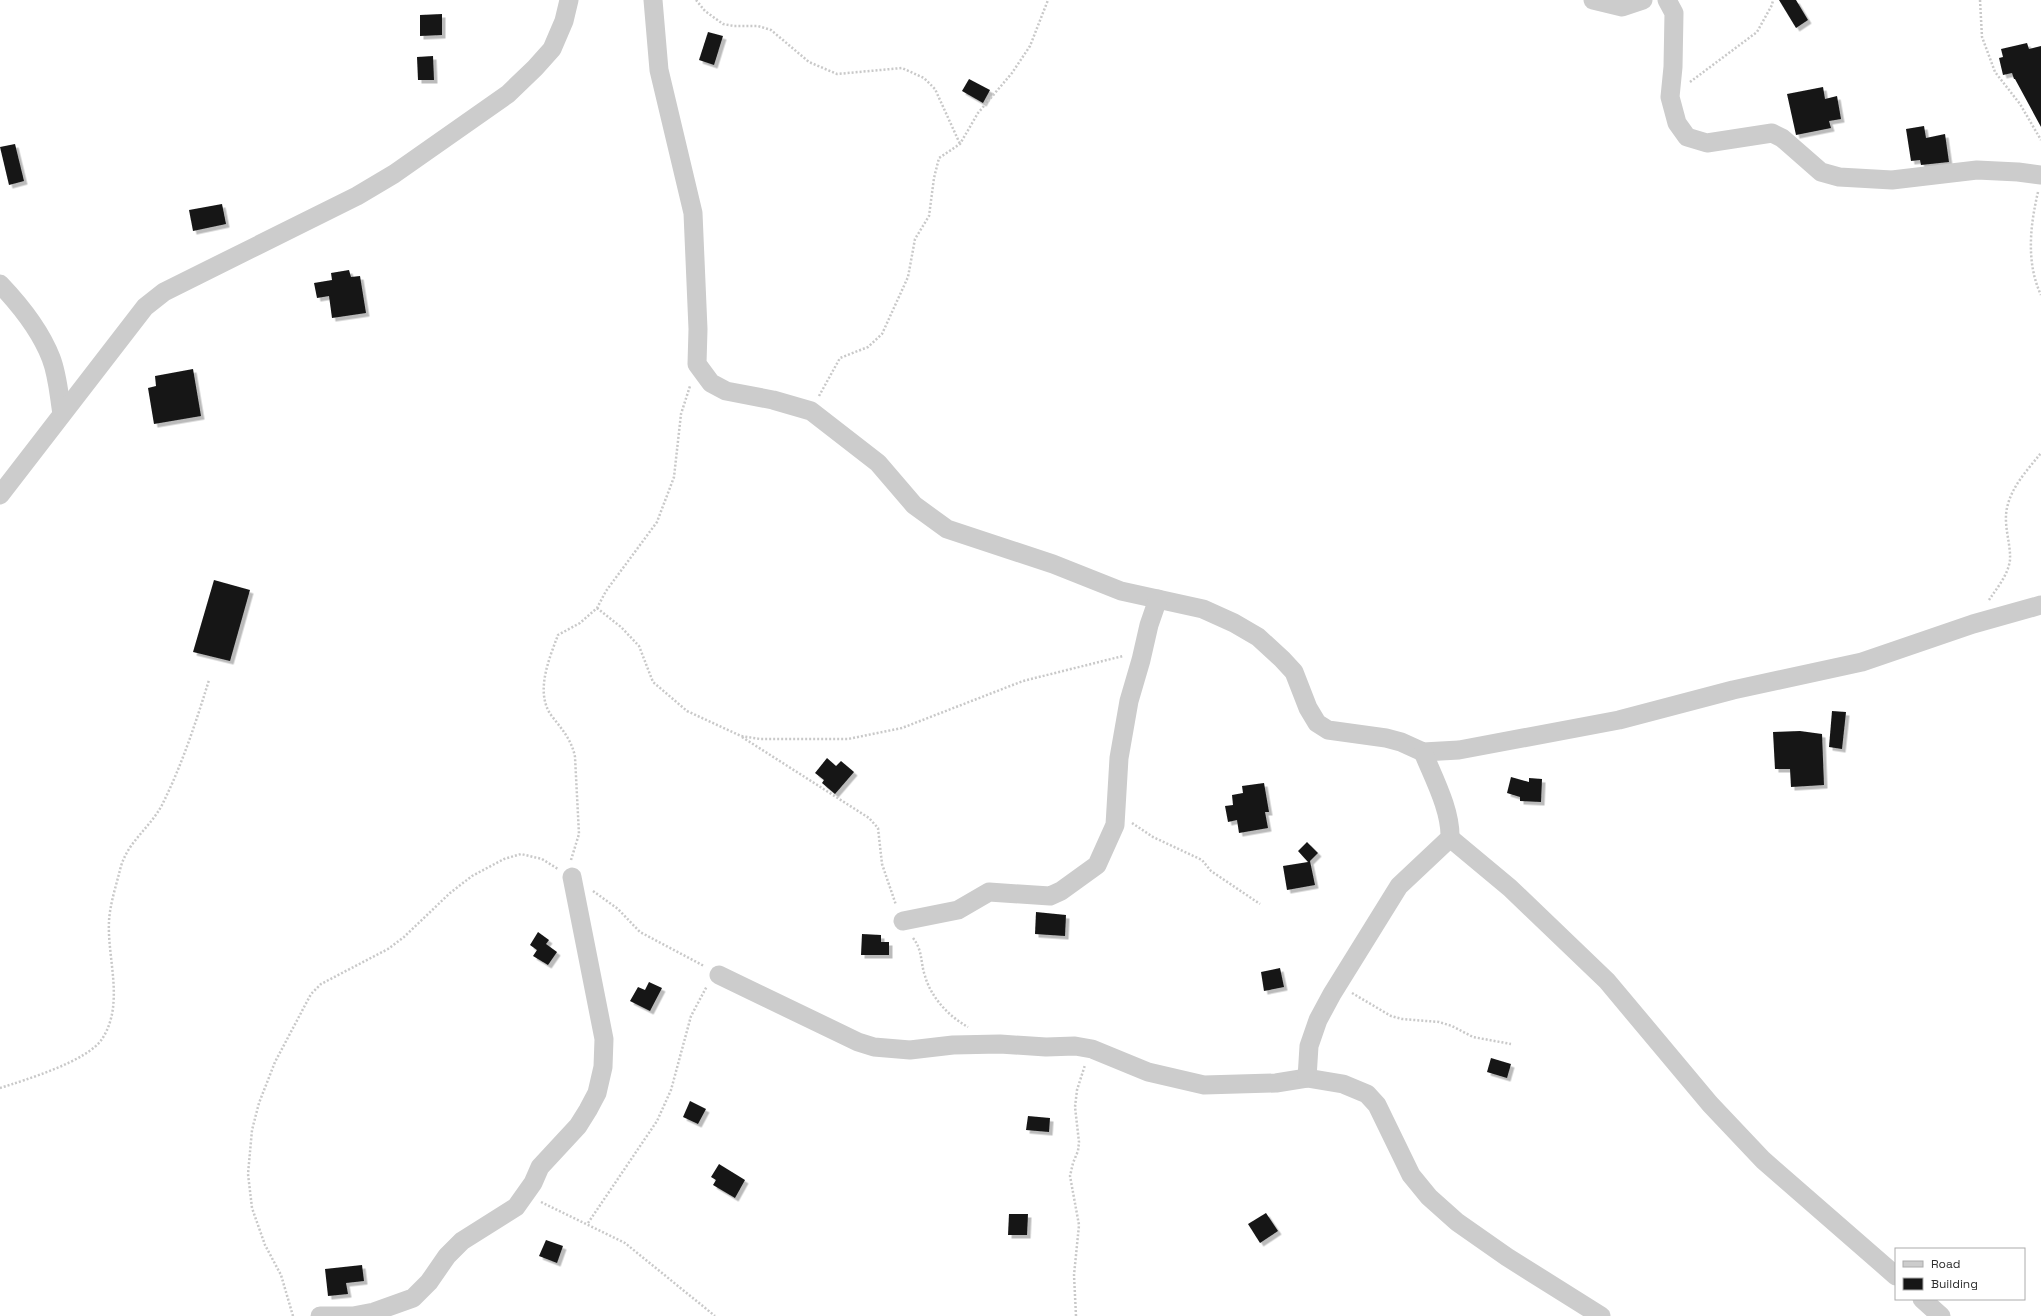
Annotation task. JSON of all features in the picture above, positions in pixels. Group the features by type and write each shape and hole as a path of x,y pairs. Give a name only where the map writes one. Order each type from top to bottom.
{"street":[{"path":"0,495 144,307 164,292 357,196 394,174 508,94 536,68 552,49 564,21 569,0"},
{"path":"653,0 658,70 693,213 698,330 697,364 711,384 726,391 773,400 811,410 878,463 914,505 948,529 1053,564 1121,591 1202,609 1258,637 1294,672 1308,708 1317,723 1328,730 1386,738 1401,742 1422,752 1459,750 1619,720 1733,690 1862,662 1973,624 2041,605"},
{"path":"1593,0 1622,6 1643,0"},
{"path":"1667,0 1674,13 1673,67 1670,97 1677,122 1687,137 1707,143 1772,134 1782,138 1821,172 1839,177 1892,180 1977,170 2018,172 2040,180"},
{"path":"0,284 17,303 52,359 62,414"},
{"path":"903,921 958,910 989,892 1050,896 1097,865 1115,824 1119,758 1129,701 1149,625 1158,599"},
{"path":"1307,1078 1309,1046 1318,1020 1338,986 1399,886 1450,838 1450,828 1447,814 1422,752"},
{"path":"1450,838 1510,888 1607,981 1710,1104 1763,1160 1895,1275"},
{"path":"320,1316 353,1316 374,1312 412,1298 429,1282 447,1256 462,1240 516,1207 526,1195 540,1166 578,1126 588,1110 597,1094 604,1067 604,1039 569,875"},
{"path":"719,975 858,1042 874,1047 910,1050 953,1045 1000,1044 1046,1047 1075,1046 1092,1049 1148,1072 1204,1085 1276,1083 1307,1078 1343,1084 1367,1094 1377,1105 1411,1175 1429,1197 1457,1222 1507,1258 1601,1316"},
{"path":"1923,1300 1940,1316"}],"path":[{"path":"696,0 705,11 723,24 734,26 758,26 770,30 809,62 837,74 902,68 924,78 935,89 960,144"},
{"path":"811,410 840,358 868,347 882,334 908,277 915,239 929,216 934,178 939,158 960,144 978,113 1012,73 1030,46 1048,0"},
{"path":"1670,97 1757,32 1772,5 1772,0"},
{"path":"1980,0 1982,37 1995,72 2020,104 2041,140"},
{"path":"2040,180 2031,238 2031,262 2036,285 2041,296"},
{"path":"569,875 579,834 575,757 573,746 544,703 544,687 558,635 580,623 597,608 606,591 657,522 674,477 681,414 697,364"},
{"path":"1973,624 2004,579 2010,559 2006,524 2007,504 2023,477 2041,453"},
{"path":"597,608 621,627 639,646 653,682 687,711 741,736 869,818 878,828 882,864 894,902 921,952 925,976 939,1004 962,1023 974,1030"},
{"path":"741,736 790,740 848,740 902,728 1023,681 1143,651"},
{"path":"0,1088 54,1068 86,1054 101,1041 109,1027 113,997 110,920 120,868 130,847 161,806 191,735 209,680"},
{"path":"1116,810 1153,836 1202,860 1211,870 1260,904"},
{"path":"293,1316 281,1275 265,1245 252,1208 248,1174 252,1130 258,1103 275,1062 311,994 321,984 388,949 404,937 450,893 472,876 504,859 521,854 542,859 569,875 618,909 640,932 719,975 707,986 691,1016 671,1090 657,1121 588,1224"},
{"path":"1338,986 1391,1016 1402,1019 1439,1022 1452,1026 1473,1037 1511,1044"},
{"path":"1076,1316 1074,1275 1079,1225 1070,1176 1079,1142 1075,1107 1082,1072 1092,1049"},
{"path":"526,1195 625,1243 715,1316"}],"building":[{"path":"1779,0 1796,0 1808,20 1796,28"},
{"path":"442,14 442,35 420,36 420,15"},
{"path":"708,32 723,36 714,65 699,60"},
{"path":"2027,43 2029,49 2041,46 2041,127 2012,73 2003,75 1999,58 2003,57 2001,49"},
{"path":"433,56 434,80 418,80 417,57"},
{"path":"969,79 990,90 983,103 962,91"},
{"path":"1823,87 1825,99 1837,96 1841,119 1829,121 1831,128 1796,135 1787,94"},
{"path":"1924,126 1926,138 1945,134 1949,162 1921,165 1920,160 1911,161 1906,129"},
{"path":"15,144 24,181 9,185 0,147"},
{"path":"222,204 226,224 193,231 189,210"},
{"path":"349,270 351,277 360,276 366,313 332,318 329,296 317,298 314,283 332,280 331,273"},
{"path":"193,369 201,416 154,424 148,388 156,386 155,376"},
{"path":"214,580 250,590 230,661 193,652"},
{"path":"1832,711 1846,712 1842,749 1829,747"},
{"path":"1800,731 1822,734 1824,785 1791,787 1790,769 1775,769 1773,732"},
{"path":"827,758 836,766 841,761 854,772 835,794 822,783 824,780 815,773"},
{"path":"1511,777 1529,782 1529,778 1542,779 1541,802 1520,801 1520,797 1507,793"},
{"path":"1264,783 1269,812 1265,812 1268,828 1239,833 1237,820 1228,822 1225,806 1233,805 1232,795 1243,793 1242,786"},
{"path":"1307,842 1318,853 1310,861 1315,885 1287,890 1283,866 1308,862 1298,851"},
{"path":"1036,912 1066,915 1065,936 1035,934"},
{"path":"538,932 549,940 546,944 557,952 548,965 533,956 537,950 530,945"},
{"path":"862,934 881,935 881,942 889,942 889,955 861,955"},
{"path":"1280,968 1284,987 1264,991 1261,972"},
{"path":"649,982 662,988 650,1011 630,1001 638,987 645,990"},
{"path":"1491,1058 1511,1064 1507,1078 1487,1072"},
{"path":"690,1101 706,1109 698,1124 683,1117"},
{"path":"1028,1116 1050,1118 1049,1132 1026,1130"},
{"path":"719,1164 745,1180 735,1198 713,1185 716,1180 711,1177"},
{"path":"1266,1213 1278,1231 1260,1243 1248,1224"},
{"path":"1009,1214 1028,1214 1027,1235 1008,1235"},
{"path":"546,1240 563,1246 557,1263 539,1256"},
{"path":"362,1265 364,1281 346,1283 348,1294 328,1296 325,1269"}]}
